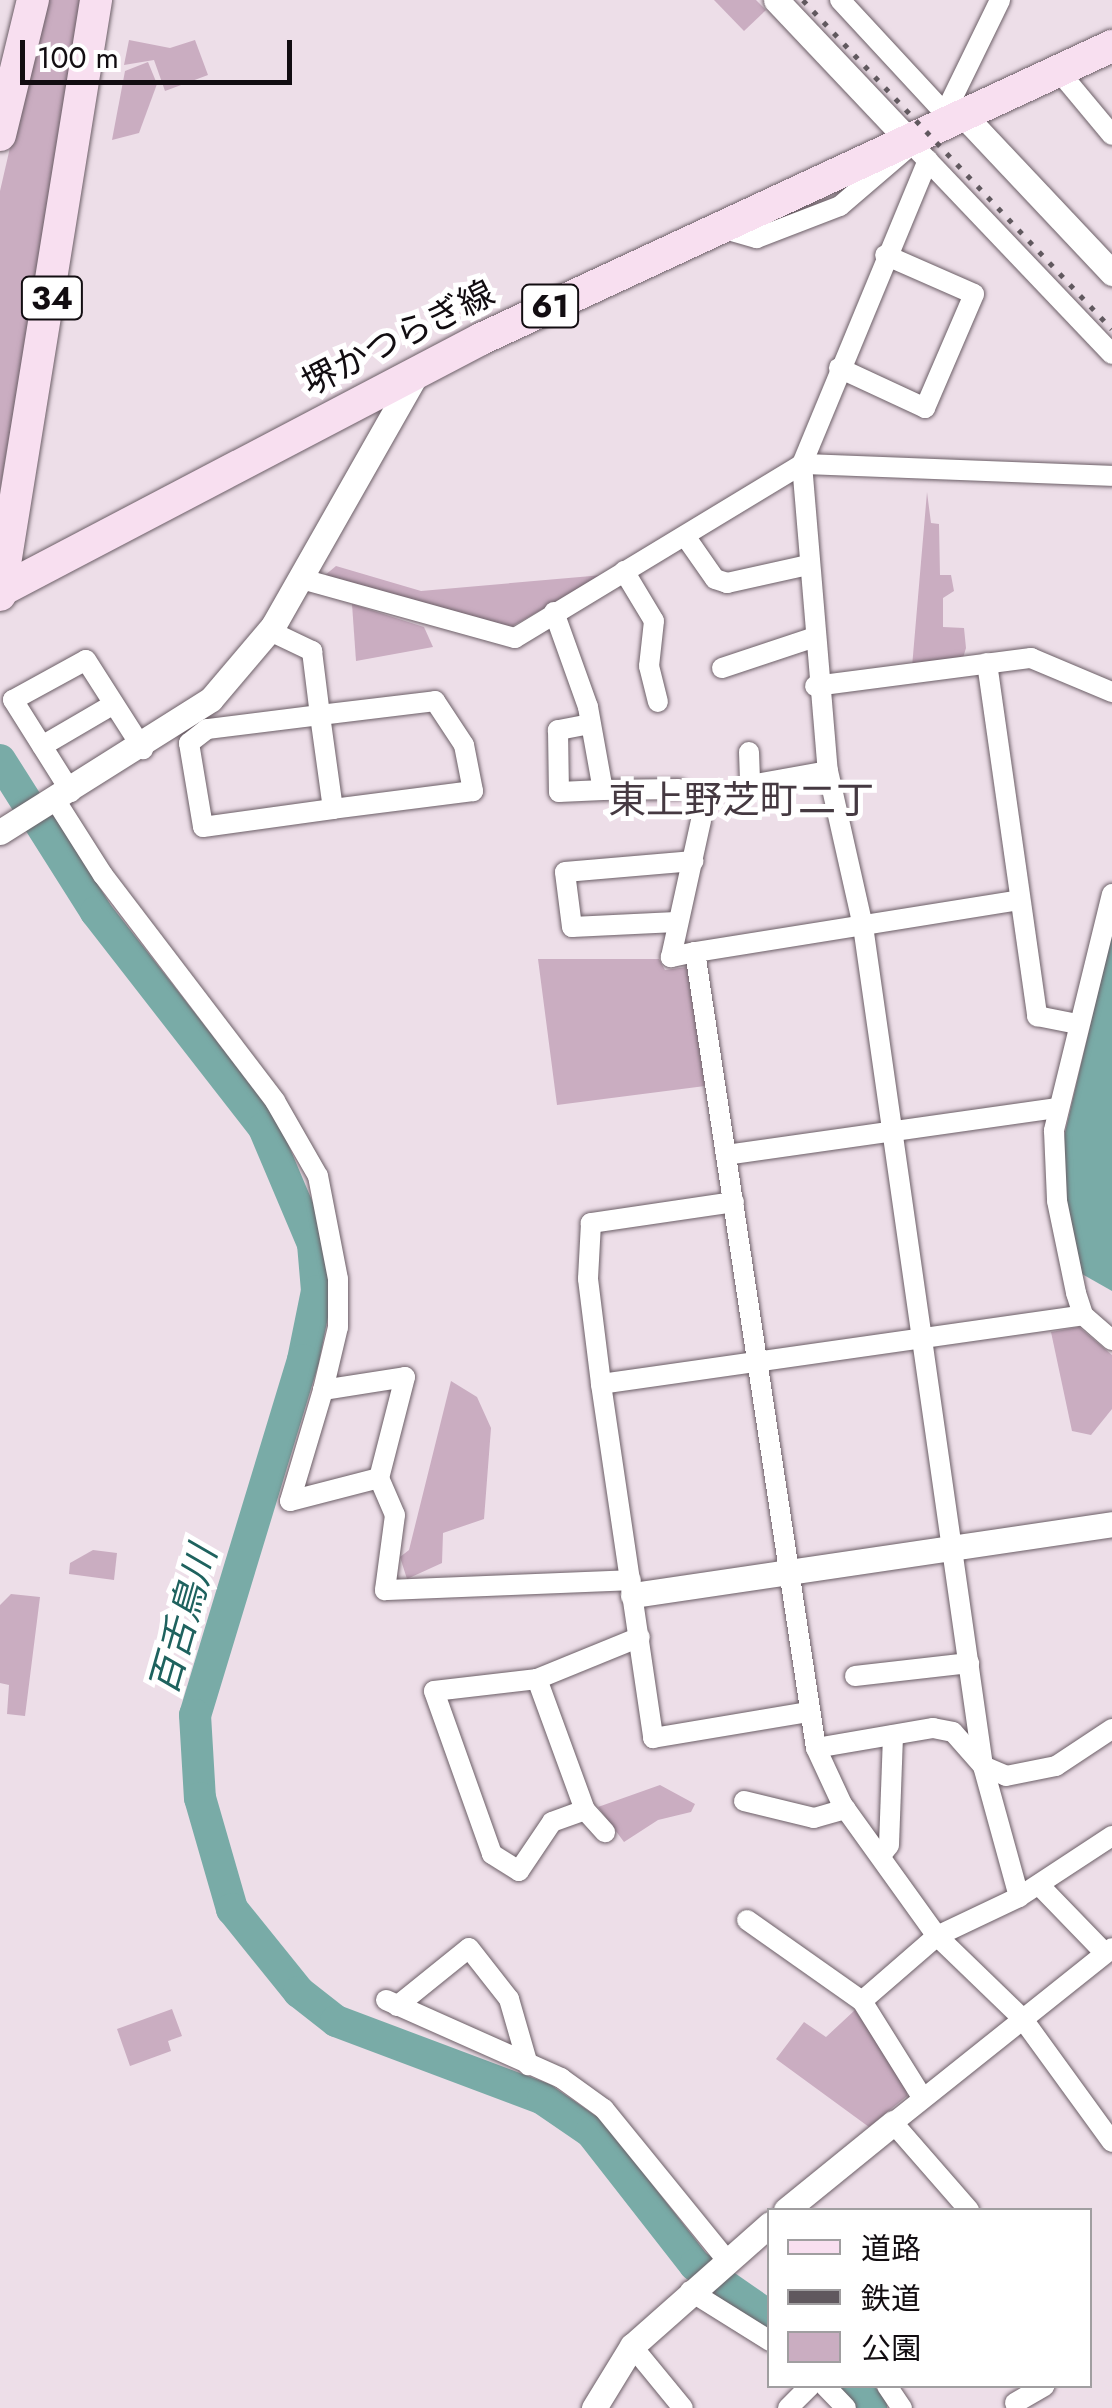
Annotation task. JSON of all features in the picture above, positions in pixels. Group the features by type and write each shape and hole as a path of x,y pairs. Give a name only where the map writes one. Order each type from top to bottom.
{"main road":[{"path":"0,136 33,0"},
{"name":"34","path":"0,592 87,86 96,0"},
{"name":"堺かつらぎ線","path":"0,592 418,370 718,228 920,152 956,119 1108,53"}],"street":[{"path":"87,86 110,0"},
{"path":"776,0 1112,354"},
{"path":"840,0 1112,273"},
{"path":"956,119 1000,0"},
{"path":"1062,75 1112,135"},
{"path":"920,152 885,256 802,464 815,686 828,771 863,926 895,1131 983,1766 1019,1897"},
{"path":"839,368 925,408 974,294 885,256"},
{"path":"8,828 142,748 211,699 270,630 418,370"},
{"path":"302,579 515,638 802,464 1112,476"},
{"path":"685,536 716,580 727,583 808,566"},
{"path":"624,571 654,621 649,666 658,702"},
{"path":"554,612 590,724 602,790"},
{"path":"270,630 312,650 333,809"},
{"path":"722,668 812,638"},
{"path":"815,686 1031,658 1112,692"},
{"path":"142,748 86,660 13,700 42,746 59,799 102,875 276,1100 318,1176 338,1279 338,1327 290,1502 379,1478"},
{"path":"987,663 1036,1016 1077,1024"},
{"path":"435,700 464,744 473,791 203,827 189,744 206,729 320,715 435,700"},
{"path":"42,746 114,704"},
{"path":"590,724 558,730 560,792 679,789"},
{"path":"749,752 750,784 828,771"},
{"path":"701,820 671,957 1020,900"},
{"path":"676,922 572,926 565,872 694,861"},
{"path":"1112,894 1055,1108 1058,1213 1083,1316 1112,1340"},
{"path":"695,952 816,1748 846,1809 882,1854 937,1936 1022,2018 1112,2142"},
{"path":"726,1155 1055,1108"},
{"path":"734,1202 591,1223 588,1280 601,1384 654,1738 808,1712"},
{"path":"601,1384 1083,1316"},
{"path":"323,1390 405,1376 379,1478 394,1515 385,1590 632,1587 788,1571 1112,1524"},
{"path":"585,1810 552,1822 519,1871 492,1854 434,1692 538,1678 640,1638"},
{"path":"855,1676 970,1663"},
{"path":"538,1678 585,1810 605,1832"},
{"path":"816,1748 952,1732 983,1766 1028,1775 1112,1729"},
{"path":"882,1854 889,1845 894,1736"},
{"path":"744,1801 814,1818 846,1809"},
{"path":"862,2000 937,1936 1019,1897 1112,1836"},
{"path":"788,2208 922,2096 1108,1951 1039,1885"},
{"path":"747,1920 862,2000 922,2096"},
{"path":"528,2064 509,2000 469,1948 392,2003 528,2064 604,2110 721,2264"},
{"path":"893,2123 968,2208"},
{"path":"594,2408 632,2346 767,2226"},
{"path":"692,2289 767,2340"},
{"path":"632,2346 683,2408"},
{"path":"788,2408 808,2388"},
{"path":"827,2388 846,2408"},
{"path":"1012,2399 1039,2388"}],"green space":[{"path":"44,0 85,0 0,490 0,191"},
{"path":"714,0 756,0 766,10 744,31"},
{"path":"129,40 170,48 195,40 208,75 165,91 154,60 124,65"},
{"path":"148,62 157,84 139,133 112,140 125,71"},
{"path":"927,492 931,523 939,524 940,575 951,575 954,591 943,598 943,627 964,628 966,648 963,658 912,667"},
{"path":"336,566 421,591 603,575 509,628 324,576"},
{"path":"352,604 424,627 433,647 356,661"},
{"path":"538,959 659,959 665,970 687,967 705,1086 557,1105"},
{"path":"1079,1327 1112,1355 1112,1409 1091,1435 1072,1431 1051,1332"},
{"path":"451,1381 477,1397 491,1428 484,1519 443,1533 442,1563 407,1579 400,1557 409,1550"},
{"path":"93,1550 117,1553 114,1580 69,1574 70,1563"},
{"path":"11,1594 40,1597 25,1716 7,1714 9,1685 0,1683 0,1605"},
{"path":"660,1785 695,1804 691,1812 658,1820 624,1842 598,1807"},
{"path":"172,2009 182,2036 168,2041 171,2051 130,2066 117,2029"},
{"path":"855,2010 907,2086 907,2096 869,2127 776,2059 804,2022 826,2037"}],"shaded area":[{"path":"1112,932 1112,1291 1082,1274 1065,1196 1064,1137"}],"waterway":[{"name":"百舌鳥川","path":"0,760 96,912 264,1128 313,1244 317,1291 303,1360 195,1715 200,1798 232,1909 299,1992 336,2021 543,2099 591,2132 695,2265 767,2315"},
{"name":"百舌鳥川","path":"856,2388 871,2408"}],"railway":[{"path":"803,0 1112,329"}],"district":[{"name":"東上野芝町二丁","path":"741,800"}]}
